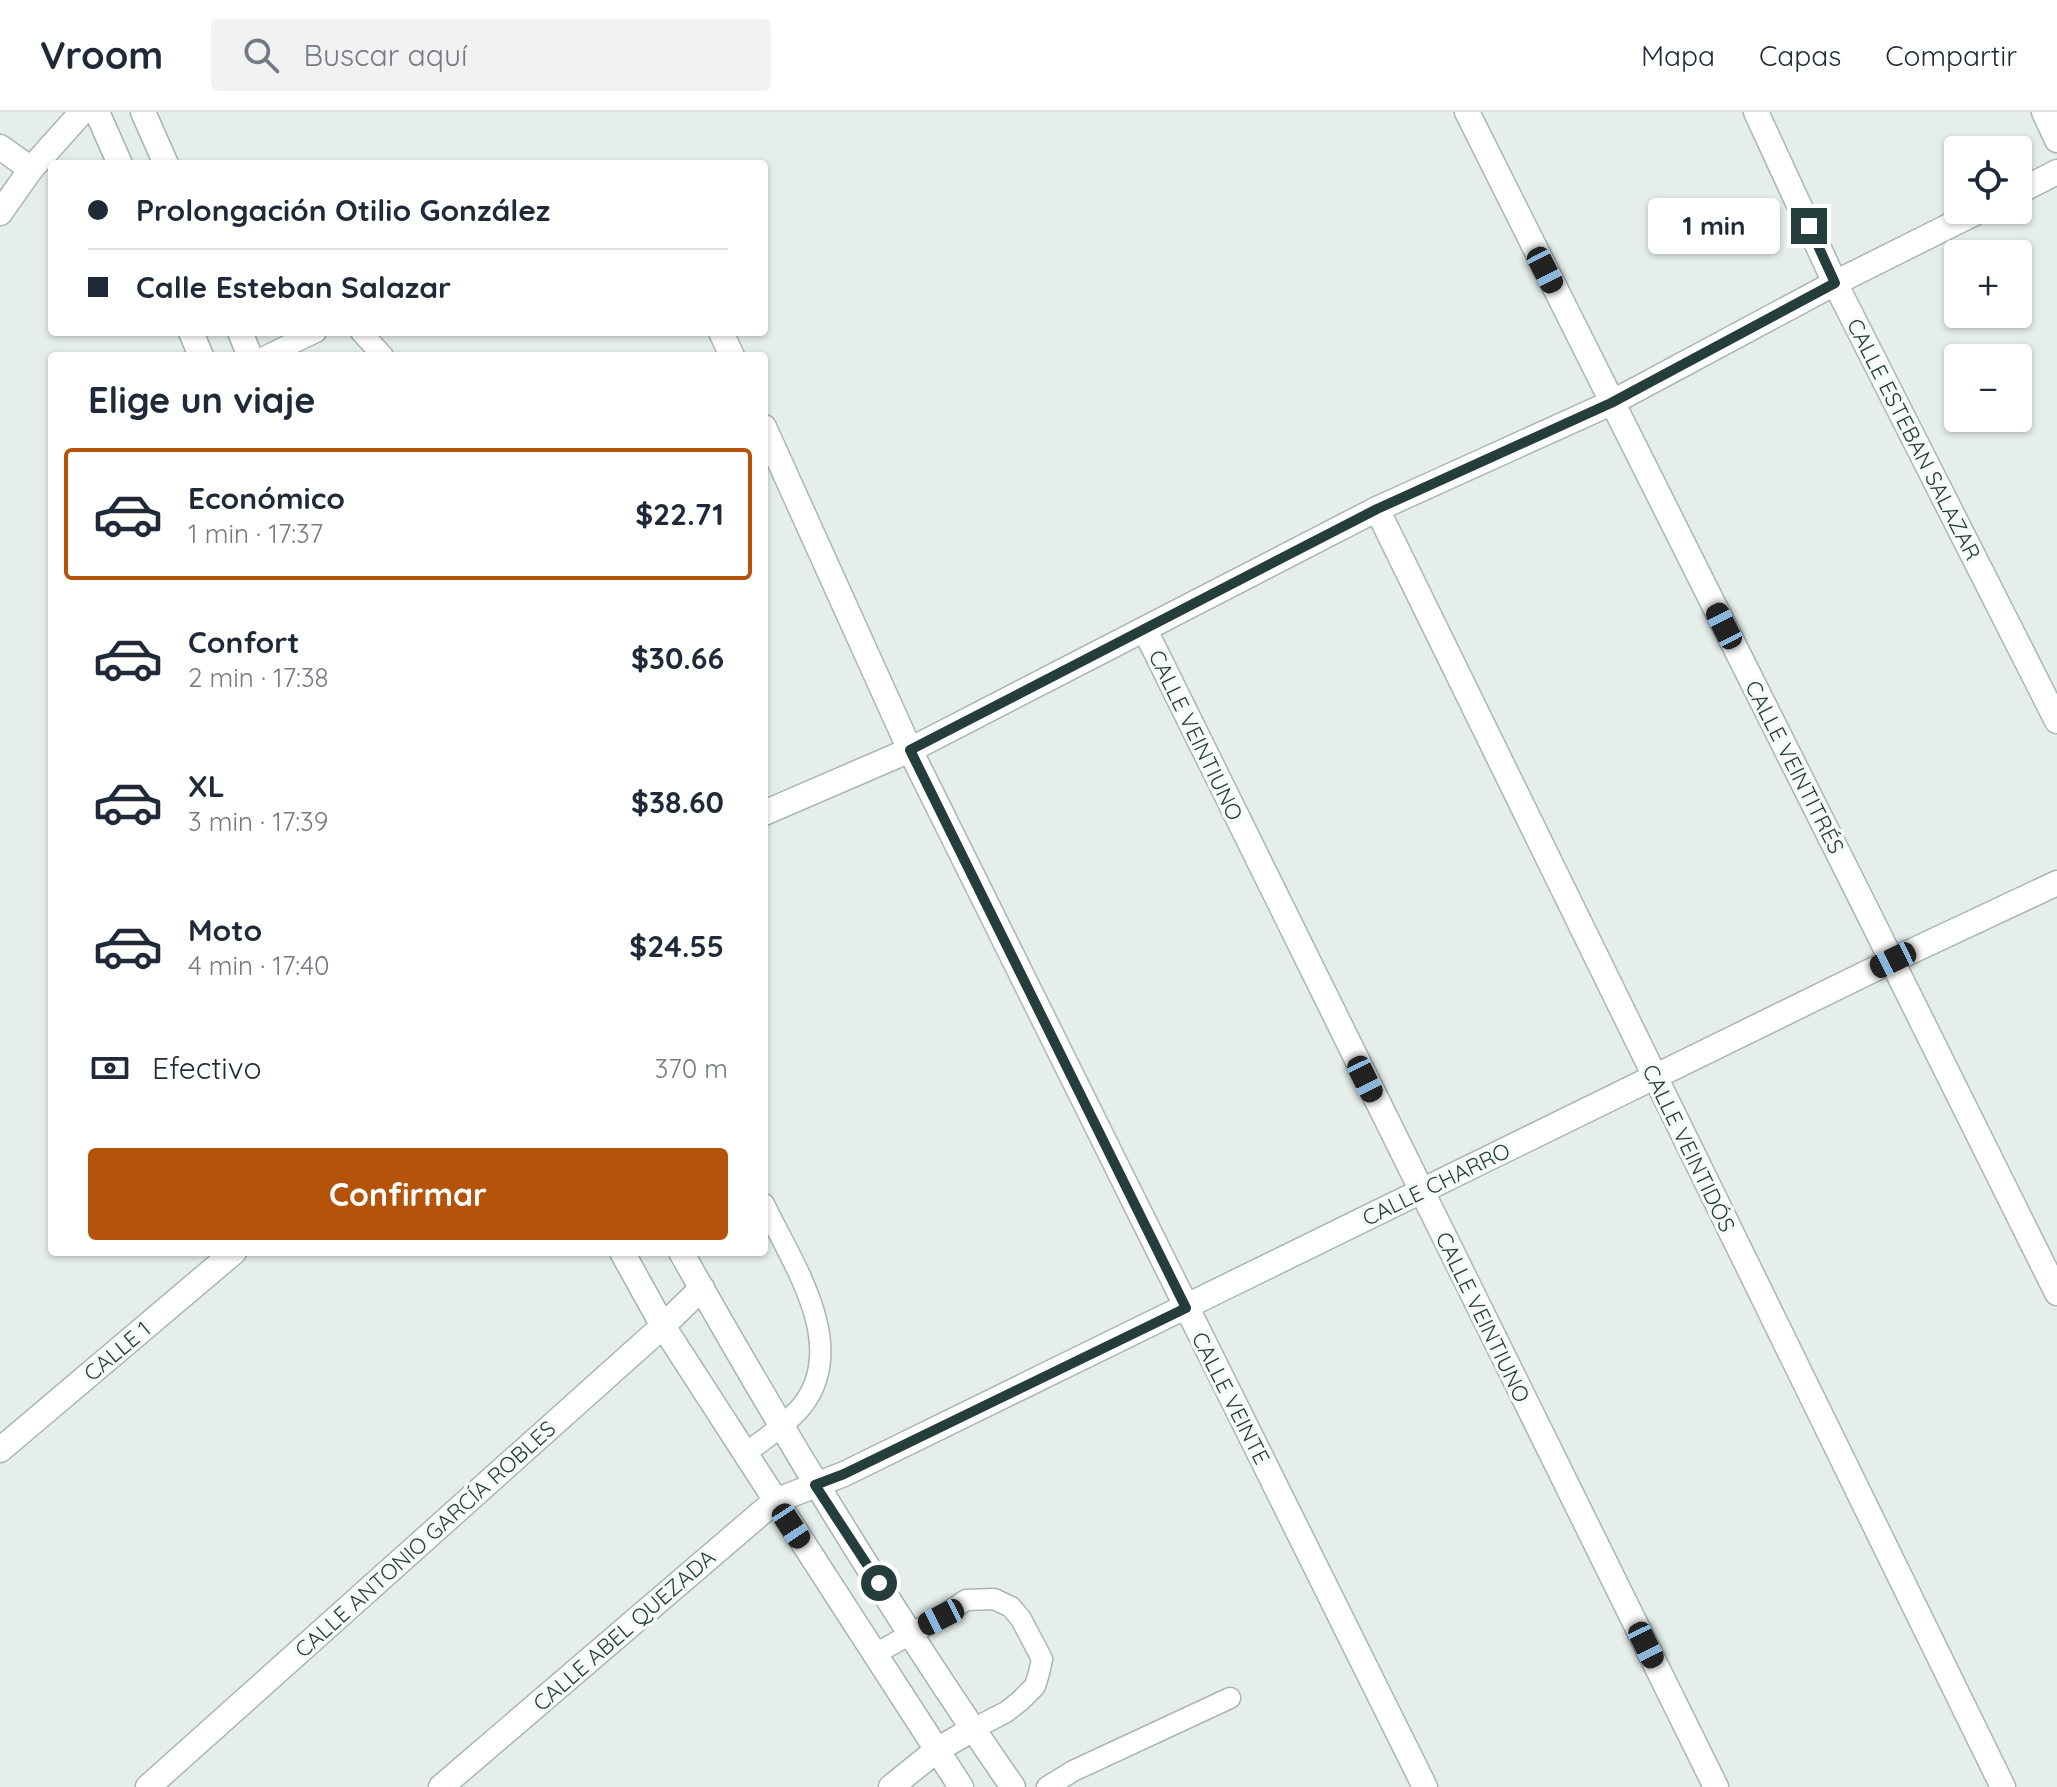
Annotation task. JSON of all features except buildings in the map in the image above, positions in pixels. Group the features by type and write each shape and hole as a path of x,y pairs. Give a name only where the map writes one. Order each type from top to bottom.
{"street":[{"path":"0,213 31,169 82,112"},
{"path":"97,112 118,160"},
{"path":"143,112 164,160"},
{"name":"CALLE VEINTITRÉS","path":"1467,112 2057,1293"},
{"name":"CALLE ESTEBAN SALAZAR","path":"1756,112 1835,283 2057,721"},
{"path":"2044,112 2057,140"},
{"path":"0,147 31,169"},
{"path":"2032,185 2057,172"},
{"path":"768,811 910,750 1377,509 1611,403 1835,283 1953,224"},
{"name":"CALLE VEINTE","path":"768,436 910,750 1425,1787"},
{"name":"CALLE VEINTIDÓS","path":"1377,509 2003,1787"},
{"name":"CALLE VEINTIUNO","path":"1145,630 1716,1787"},
{"name":"CALLE CHARRO","path":"815,1485 844,1474 1893,960 2057,883"},
{"name":"CALLE 1","path":"0,1450 229,1256"},
{"path":"624,1256 663,1326 961,1787"},
{"path":"683,1256 815,1485 1013,1787"},
{"name":"CALLE ANTONIO GARCÍA ROBLES","path":"148,1787 702,1288"},
{"name":"CALLE ABEL QUEZADA","path":"441,1787 775,1501 815,1485"},
{"path":"891,1787 937,1750 973,1729"}],"lane":[{"path":"274,352 308,336"},
{"path":"365,336 379,352"},
{"path":"745,1454 801,1407 812,1391 822,1355 819,1329 809,1301 768,1213"},
{"path":"875,1654 966,1600 978,1597 994,1599 1011,1607 1021,1619 1042,1659 1035,1686 1006,1712 973,1729"},
{"path":"1047,1787 1073,1771 1230,1698"}],"route":[{"path":"879,1583 815,1485 844,1474 1186,1308 910,750 1377,509 1611,403 1835,283 1809,226"}]}
